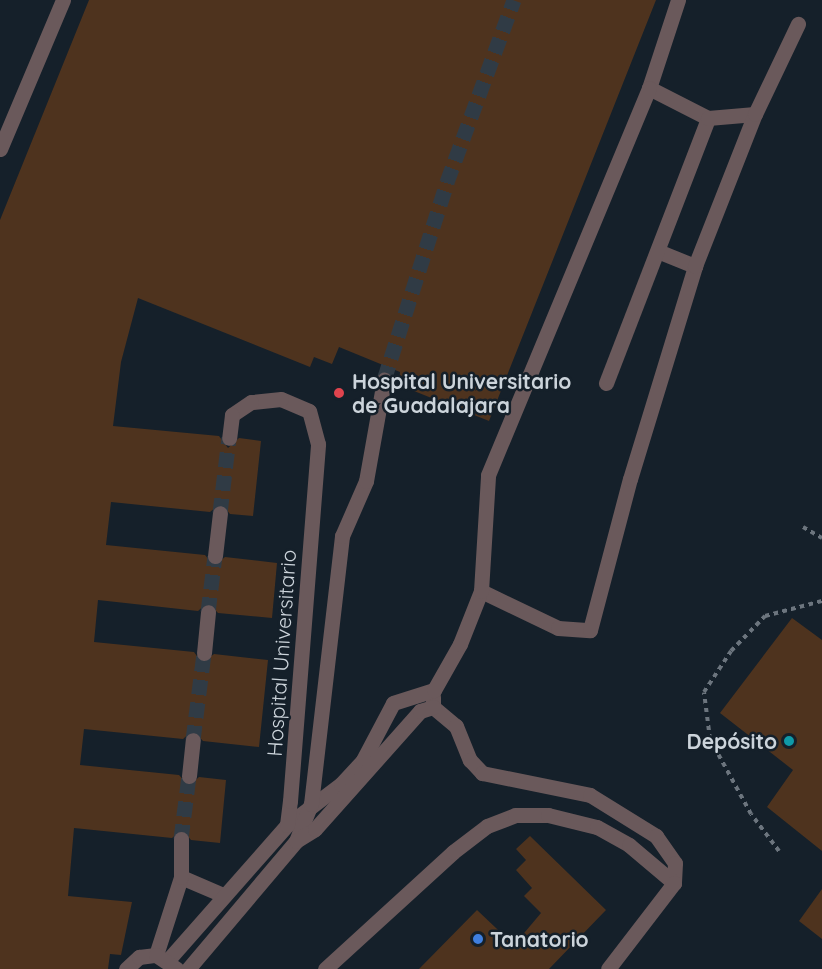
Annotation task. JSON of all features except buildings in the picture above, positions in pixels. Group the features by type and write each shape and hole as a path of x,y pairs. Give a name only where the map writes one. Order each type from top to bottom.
{"street":[{"path":"0,149 63,0"},
{"path":"433,707 434,690 460,644 481,591 488,475 649,88 678,0"},
{"path":"481,591 558,628 590,630 630,479 695,266 755,114 798,24"},
{"path":"649,88 708,118 755,114"},
{"path":"606,384 660,252 708,118"},
{"path":"660,252 695,266"},
{"path":"296,841 311,804 342,536 366,481 384,380"},
{"name":"Hospital Universitario","path":"229,438 232,415 251,402 280,399 309,411 318,444 287,825"},
{"path":"215,556 220,513"},
{"path":"204,653 208,612"},
{"path":"167,961 287,825 311,804 341,784 363,760 393,703 434,690"},
{"path":"188,969 296,841 315,829 420,711 433,707"},
{"path":"433,707 456,726 467,754 482,773 590,795 656,836 675,863 674,883 608,969"},
{"path":"189,776 193,740"},
{"path":"325,969 453,852 487,826 515,815 548,815 597,826 628,845 674,883"},
{"path":"167,961 181,877 181,839"},
{"path":"181,877 223,895"},
{"path":"126,969 138,957 167,961"}],"path":[{"path":"803,527 822,538"},
{"path":"779,851 751,814 710,739 704,692 731,651 765,616 822,602"}],"tunnel":[{"path":"384,380 447,182 514,0"},
{"path":"220,513 229,438"},
{"path":"208,612 215,556"},
{"path":"193,740 204,653"},
{"path":"181,839 189,776"}],"place":[{"name":"Hospital Universitario de Guadalajara","path":"339,393"},
{"name":"Depósito","path":"789,741"},
{"name":"Tanatorio","path":"478,939"}]}
